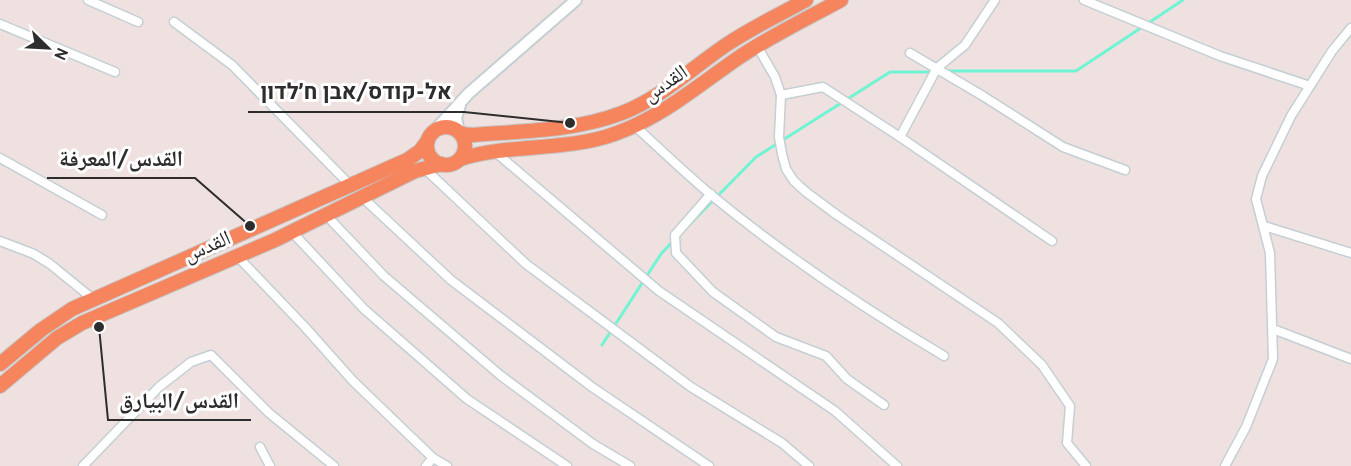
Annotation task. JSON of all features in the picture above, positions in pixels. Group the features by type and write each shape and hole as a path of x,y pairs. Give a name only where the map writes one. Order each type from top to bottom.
{"main road":[{"name":"القدس","path":"460,133 473,135 551,129 586,124 623,113 662,92 727,45 806,0"},
{"name":"القدس","path":"460,159 494,150 582,142 616,134 662,112 757,46 841,0"},
{"path":"448,126 460,133 465,142 465,149 460,159 450,164 441,164 433,160 429,155 426,142 432,132 448,126"},
{"name":"القدس","path":"0,364 50,323 72,309 407,160 415,155 426,142"},
{"name":"القدس","path":"0,386 57,338 82,323 291,232 423,168 441,164"}],"street":[{"path":"88,0 138,22"},
{"path":"436,129 463,99 576,0"},
{"path":"900,137 937,68 965,45 995,0"},
{"path":"1084,0 1220,56 1310,86"},
{"path":"174,22 232,65 350,185"},
{"path":"0,24 115,72"},
{"path":"1225,466 1246,427 1272,359 1270,253 1256,199 1262,176 1291,116 1332,51 1351,28"},
{"path":"757,46 775,77 781,95 779,137 786,169 794,181 837,215 998,323 1042,365 1070,406 1067,443 1086,466"},
{"path":"910,53 1063,147 1125,170"},
{"path":"781,95 823,87 1052,241"},
{"path":"460,133 456,118 463,99"},
{"path":"634,126 711,194 779,246 880,318 944,356"},
{"path":"494,150 659,291 835,411 897,466"},
{"path":"0,158 102,215"},
{"path":"423,168 526,264 691,387 782,443 809,466"},
{"path":"711,194 675,235 676,253 713,292 777,337 826,356 847,379 884,405"},
{"path":"362,197 451,280 592,387 709,466"},
{"path":"326,215 384,276 500,375 593,444 630,466"},
{"path":"1263,226 1351,253"},
{"path":"291,232 364,309 467,399 567,466"},
{"path":"0,241 34,254 93,299"},
{"path":"237,256 353,381 433,458 447,466"},
{"path":"1273,330 1351,359"},
{"path":"83,466 159,387 191,362 211,355 269,413 334,466"},
{"path":"260,447 270,466"},
{"path":"426,466 433,458"}],"waterway":[{"path":"948,71 1076,71 1183,0"},
{"path":"691,223 756,157 890,72 932,72"},
{"path":"602,345 661,254 673,241"}],"place":[{"name":"אל-קודס/אבן ח׳לדון","path":"570,123"},
{"name":"القدس/المعرفة","path":"250,226"},
{"name":"القدس/البيارق","path":"99,327"}]}
